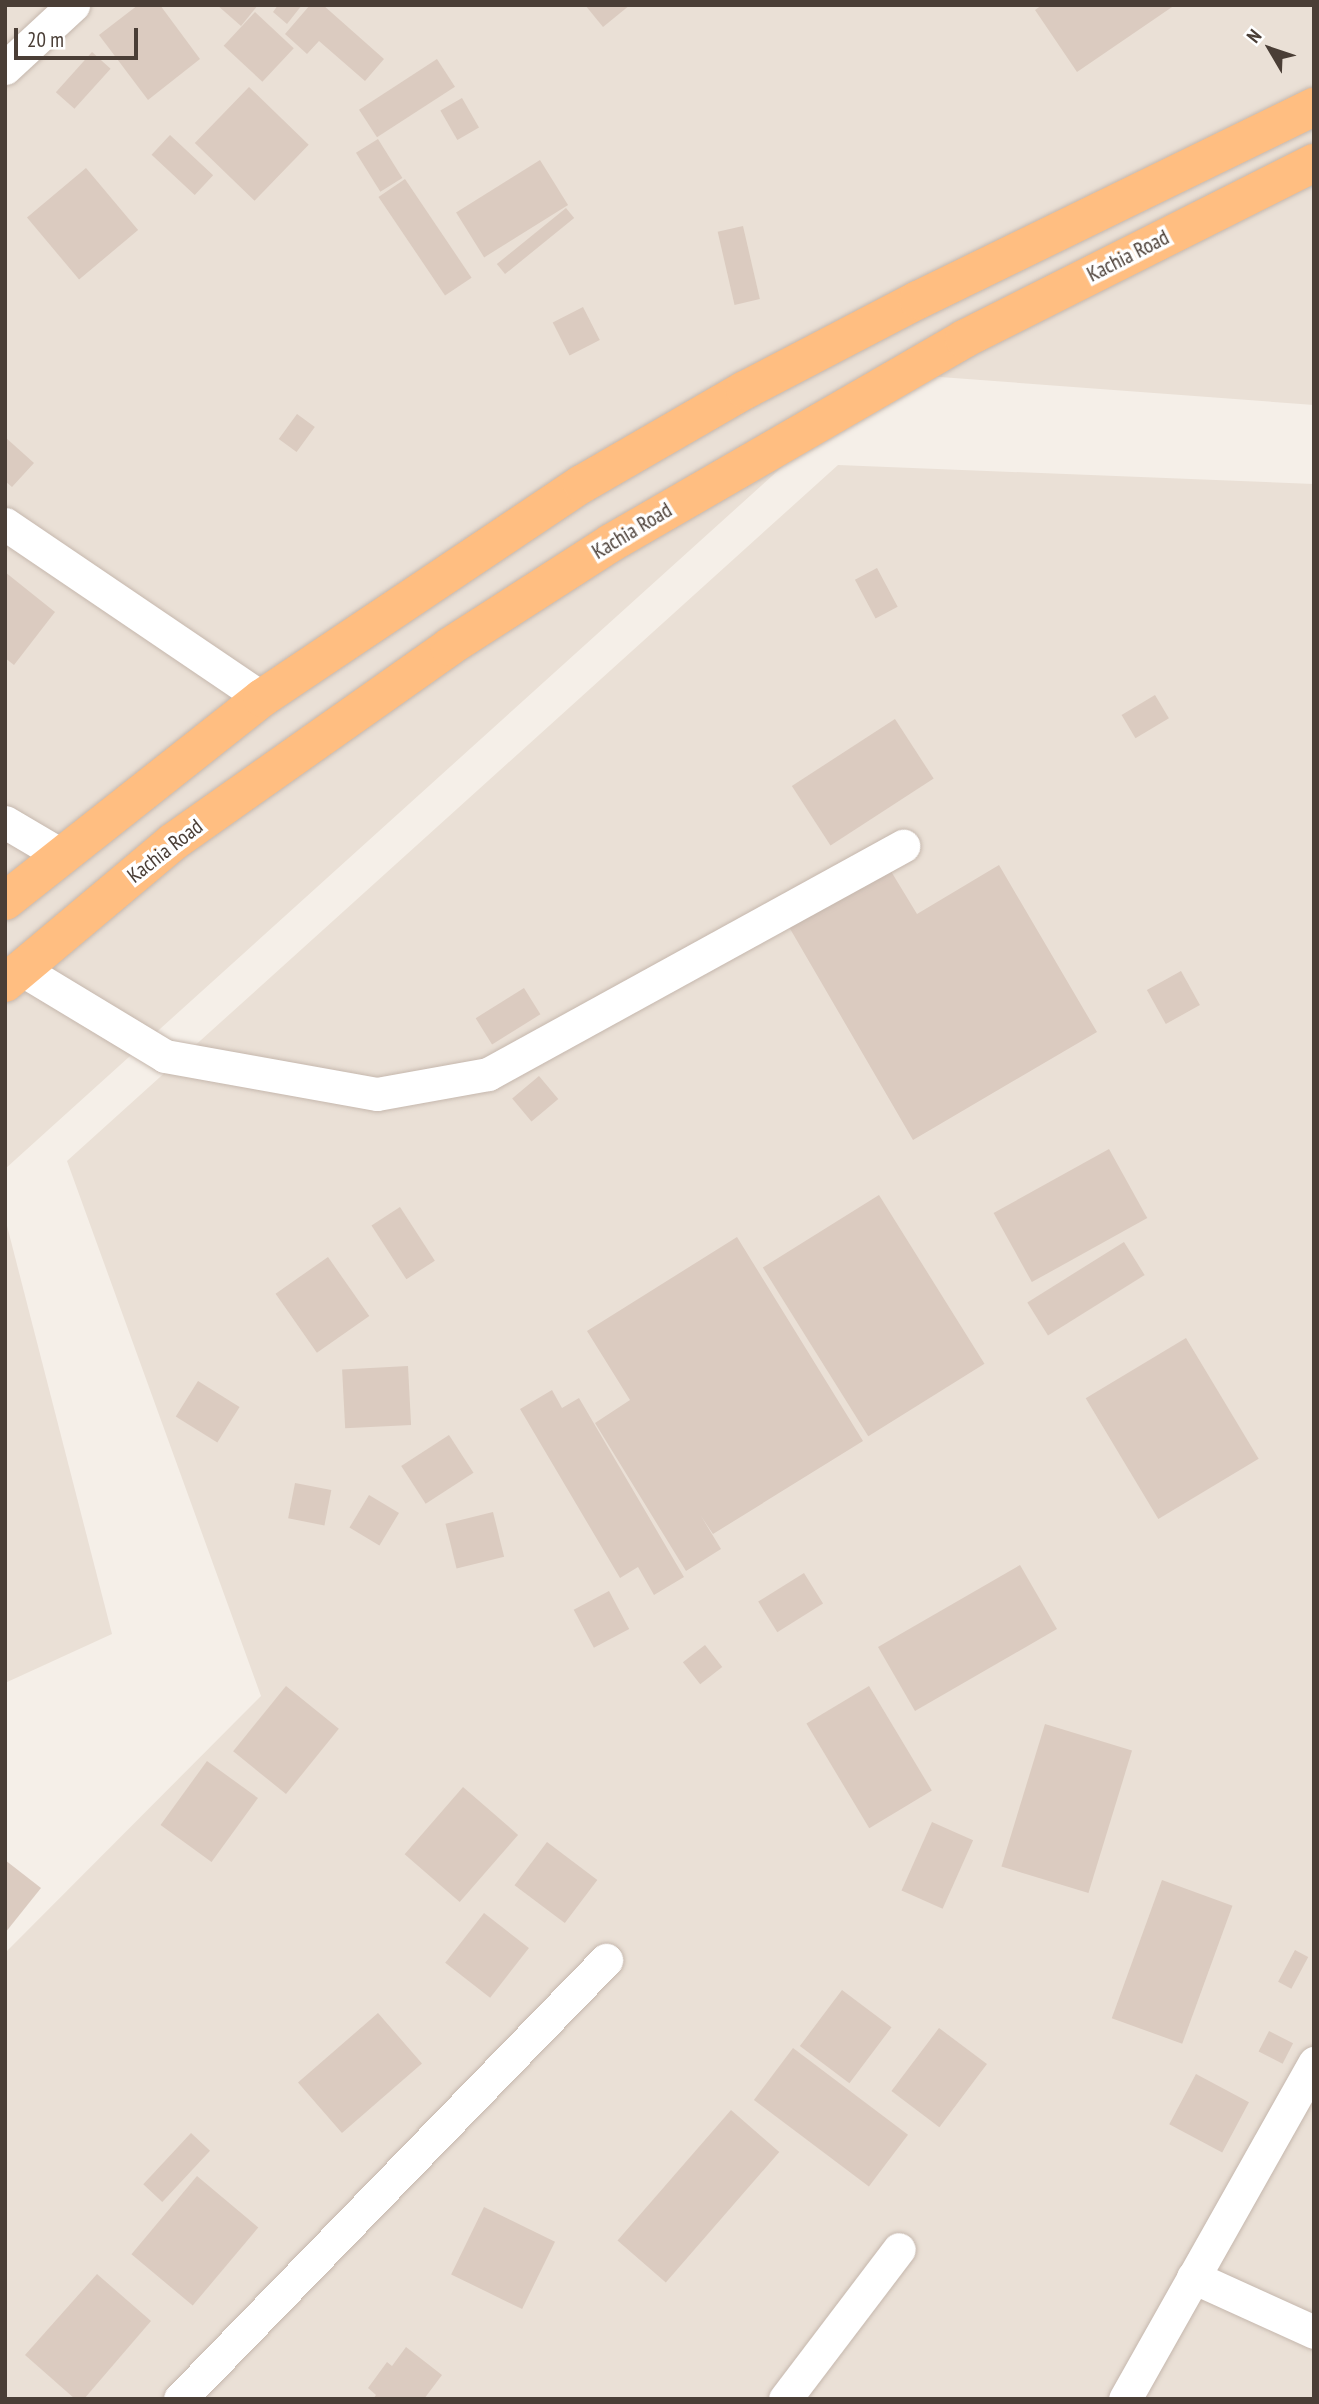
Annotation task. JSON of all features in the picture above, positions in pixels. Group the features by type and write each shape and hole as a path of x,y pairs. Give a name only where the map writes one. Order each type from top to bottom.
{"highway":[{"path":"5,901 262,698 582,484 745,390 918,300 1314,107"},
{"name":"Kachia Road","path":"13,976 173,842 449,647 611,543 964,339 1314,163"}],"street":[{"path":"5,68 73,5"},
{"path":"5,524 262,698"},
{"path":"5,822 61,855"},
{"path":"13,976 165,1056 377,1094 488,1074 903,846"},
{"path":"180,2399 606,1960"},
{"path":"1125,2399 1314,2063"},
{"path":"785,2399 899,2249"},
{"path":"1193,2277 1314,2332"}],"shaded area":[{"path":"5,5 1314,5 1314,405 886,373 5,1169"},
{"path":"838,465 1314,484 1314,2399 5,2399 5,1953 261,1696 67,1161"},
{"path":"5,1218 112,1634 5,1683"}],"building":[{"path":"138,5 160,5 200,59 148,100 99,35"},
{"path":"217,5 258,5 241,26"},
{"path":"278,5 302,5 287,24 273,12"},
{"path":"310,5 323,5 384,59 365,81 319,41 307,54 285,34"},
{"path":"585,5 630,5 603,27"},
{"path":"1042,5 1175,5 1077,72 1035,10"},
{"path":"255,12 294,48 262,82 224,46"},
{"path":"92,52 111,69 74,109 56,92"},
{"path":"437,59 455,87 377,137 359,110"},
{"path":"249,87 309,145 255,201 195,143"},
{"path":"462,98 479,127 457,140 440,110"},
{"path":"170,135 213,175 195,195 152,155"},
{"path":"378,139 402,178 380,192 356,153"},
{"path":"540,160 568,205 484,257 456,212"},
{"path":"86,168 138,230 79,280 27,217"},
{"path":"405,179 472,278 445,296 378,197"},
{"path":"566,208 574,218 505,274 497,264"},
{"path":"743,226 760,299 735,305 718,232"},
{"path":"583,307 600,340 570,355 553,322"},
{"path":"297,414 315,427 297,452 279,439"},
{"path":"5,437 34,463 12,487 5,481"},
{"path":"877,568 898,607 876,619 855,580"},
{"path":"5,572 55,612 14,665 5,658"},
{"path":"1155,695 1169,718 1135,738 1122,715"},
{"path":"895,719 934,779 831,846 792,786"},
{"path":"999,865 1097,1032 913,1140 789,927 889,868 917,914"},
{"path":"1181,971 1200,1005 1166,1024 1147,990"},
{"path":"524,988 540,1014 492,1044 476,1018"},
{"path":"539,1076 558,1099 531,1121 512,1098"},
{"path":"1109,1149 1147,1218 1032,1282 994,1213"},
{"path":"879,1195 984,1364 868,1436 763,1268"},
{"path":"400,1207 435,1261 406,1279 371,1226"},
{"path":"737,1237 863,1441 713,1534 701,1516 721,1549 686,1571 595,1423 630,1400 587,1331"},
{"path":"1124,1242 1145,1275 1048,1335 1027,1302"},
{"path":"328,1257 369,1316 317,1353 276,1294"},
{"path":"1186,1338 1259,1459 1158,1519 1086,1398"},
{"path":"408,1366 411,1425 345,1428 342,1369"},
{"path":"198,1381 240,1407 217,1443 176,1417"},
{"path":"552,1390 562,1408 579,1398 684,1577 654,1595 638,1567 620,1578 520,1409"},
{"path":"449,1435 474,1473 426,1504 401,1466"},
{"path":"295,1483 331,1490 324,1525 288,1518"},
{"path":"369,1495 399,1513 379,1546 349,1528"},
{"path":"493,1512 504,1557 457,1568 445,1524"},
{"path":"1020,1565 1057,1629 915,1711 878,1647"},
{"path":"804,1573 823,1604 777,1632 758,1602"},
{"path":"609,1591 629,1629 594,1648 574,1610"},
{"path":"705,1645 722,1667 700,1684 683,1662"},
{"path":"286,1686 339,1729 286,1794 233,1751"},
{"path":"869,1686 932,1791 869,1828 806,1724"},
{"path":"1045,1724 1132,1751 1088,1893 1001,1866"},
{"path":"207,1761 258,1798 212,1862 161,1825"},
{"path":"463,1787 518,1835 460,1902 405,1854"},
{"path":"932,1822 973,1840 943,1909 901,1891"},
{"path":"547,1842 597,1880 565,1923 515,1885"},
{"path":"5,1860 41,1888 5,1933"},
{"path":"1162,1880 1232,1906 1182,2044 1112,2018"},
{"path":"484,1913 529,1948 490,1998 445,1963"},
{"path":"1295,1950 1308,1957 1291,1989 1278,1982"},
{"path":"842,1990 892,2027 849,2083 800,2046"},
{"path":"378,2013 422,2064 342,2133 298,2083"},
{"path":"939,2028 987,2064 939,2127 891,2091"},
{"path":"1269,2031 1293,2043 1283,2064 1259,2051"},
{"path":"793,2048 908,2135 869,2187 754,2100"},
{"path":"1196,2074 1249,2102 1222,2152 1169,2124"},
{"path":"731,2110 779,2152 666,2283 618,2241"},
{"path":"191,2133 210,2151 162,2202 143,2184"},
{"path":"197,2176 258,2227 193,2306 131,2254"},
{"path":"484,2207 555,2242 522,2309 451,2274"},
{"path":"97,2274 151,2321 84,2399 75,2399 25,2355"},
{"path":"406,2347 442,2375 424,2399 373,2399 376,2395 368,2388 387,2362 392,2366"}]}
